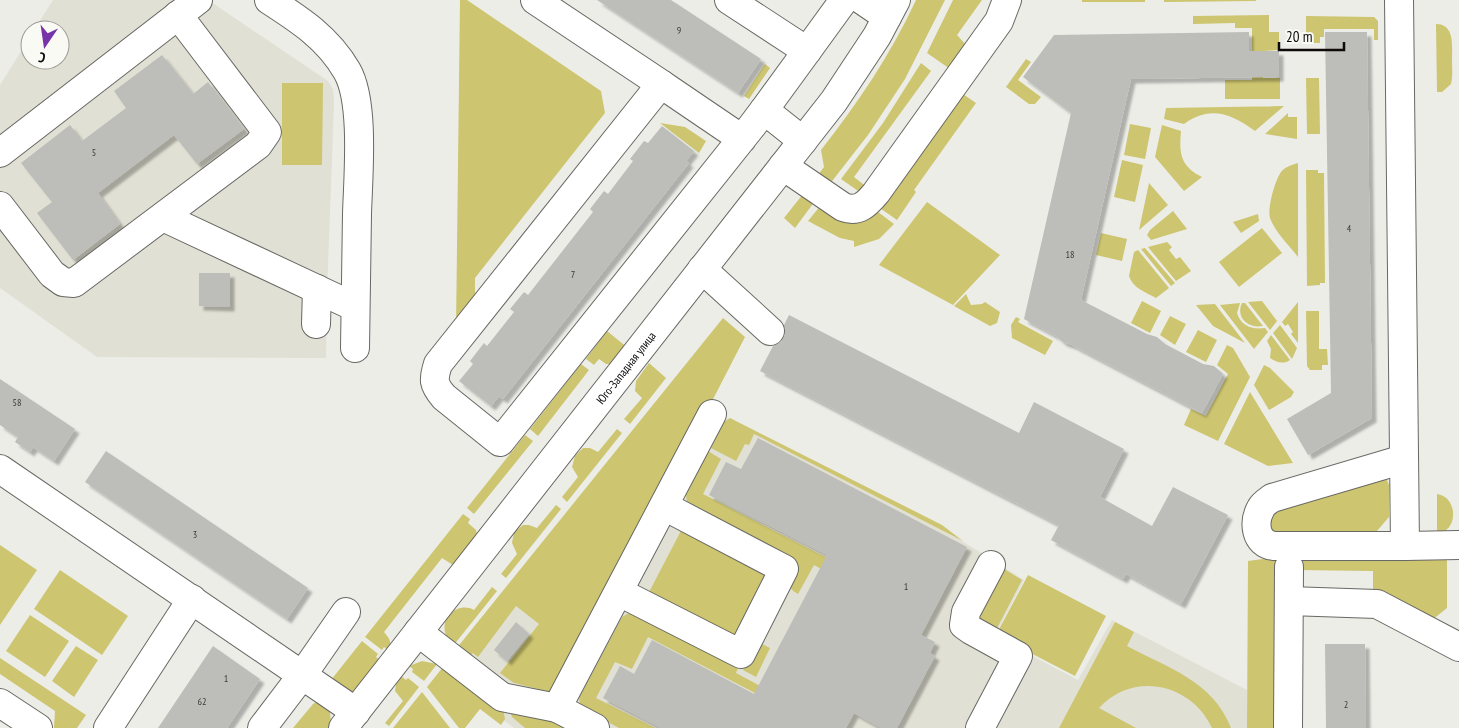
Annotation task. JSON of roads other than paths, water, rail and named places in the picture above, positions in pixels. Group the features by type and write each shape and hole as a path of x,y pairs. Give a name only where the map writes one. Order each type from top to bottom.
{"street":[{"path":"269,0 310,26 333,50 348,73 355,95 359,131 354,348"},
{"path":"535,0 742,139"},
{"path":"728,0 807,52"},
{"path":"661,84 438,364 434,377 436,388 444,397 500,442 742,139 844,0"},
{"path":"862,0 891,9"},
{"path":"783,166 843,207 857,209 865,205 876,193 999,21 1007,0"},
{"path":"1399,0 1405,546"},
{"path":"0,153 188,8 267,132 258,145 74,283 63,282 52,274 0,206"},
{"name":"Юго-Западная улица","path":"349,720 834,101 877,36 891,9"},
{"path":"764,110 803,141"},
{"path":"163,216 355,307"},
{"path":"702,269 770,331"},
{"path":"316,324 317,289"},
{"path":"558,708 712,414"},
{"path":"1404,459 1272,498 1261,507 1257,534 1265,544 1274,546 1459,545"},
{"path":"0,468 303,674 349,720"},
{"path":"619,592 740,654 784,569 664,506"},
{"path":"980,728 1018,656 964,625 966,612 991,565"},
{"path":"1288,728 1289,567"},
{"path":"108,728 192,600"},
{"path":"1289,601 1377,604 1459,647"},
{"path":"262,728 303,674 346,612"},
{"path":"418,632 502,697 558,708 595,728"},
{"path":"0,703 38,728"}]}
